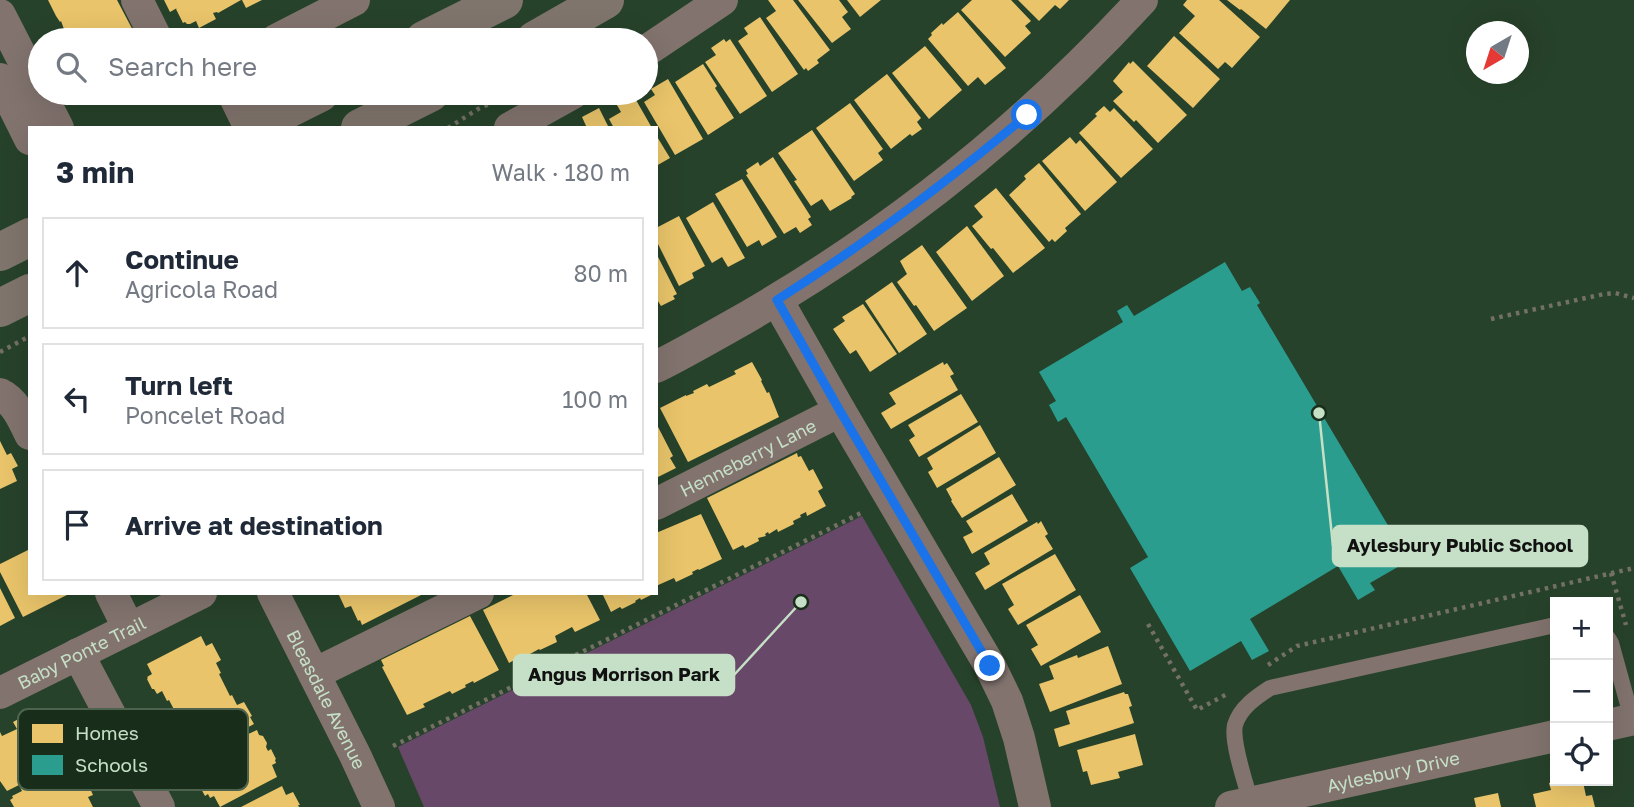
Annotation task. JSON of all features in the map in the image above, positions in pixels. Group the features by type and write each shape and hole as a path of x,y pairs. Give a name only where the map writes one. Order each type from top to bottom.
{"main road":[{"path":"556,28 605,0"},
{"path":"447,28 498,1"},
{"path":"254,126 296,105"},
{"path":"364,126 406,105"},
{"path":"0,252 28,238"},
{"path":"0,308 28,294"}],"street":[{"path":"137,0 151,28"},
{"path":"299,28 354,0"},
{"path":"658,43 722,0"},
{"path":"658,366 777,300 873,236 1027,115 1142,0"},
{"path":"0,15 28,70"},
{"path":"0,79 28,135"},
{"path":"46,105 57,126"},
{"path":"239,105 249,126"},
{"path":"504,114 534,105"},
{"path":"777,300 990,666 1007,701 1019,738 1035,807"},
{"path":"0,394 7,397 28,430"},
{"name":"Henneberry Lane","path":"658,503 840,411"},
{"path":"112,595 129,629"},
{"name":"Baby Ponte Trail","path":"0,693 197,595"},
{"name":"Bleasdale Avenue","path":"274,595 379,807"},
{"path":"314,674 474,595"},
{"path":"78,654 107,709"},
{"name":"Aylesbury Drive","path":"1241,805 1550,737"},
{"path":"150,790 159,807"}],"lane":[{"path":"1241,805 1234,739 1236,724 1243,710 1254,698 1269,688 1550,626"},
{"path":"1613,653 1627,724"}],"path":[{"path":"451,126 478,109 504,114"},
{"path":"1491,319 1604,294 1615,293 1634,298"},
{"path":"0,352 28,336"},
{"path":"393,746 863,512"},
{"path":"1611,573 1628,632"},
{"path":"1148,624 1197,710 1232,691"}],"shaded area":[{"path":"862,516 971,705 983,737 1000,807 424,807 398,747"}],"building: Homes":[{"path":"48,0 117,0 132,28 64,28"},
{"path":"164,0 241,0 218,13 213,13 216,19 199,28 196,21 183,23 177,8 170,12"},
{"path":"242,0 262,0 246,8"},
{"path":"768,0 793,0 830,50 808,71 806,68 804,70 766,18 776,11"},
{"path":"798,0 839,0 848,12 842,17 851,29 832,43"},
{"path":"847,0 881,0 860,17"},
{"path":"972,0 1011,0 1031,21 1025,26 1031,33 1005,57 961,10"},
{"path":"1018,0 1069,0 1060,9 1055,5 1039,21"},
{"path":"1187,0 1219,0 1260,37 1232,68 1225,62 1218,69 1179,33 1195,16 1183,5"},
{"path":"1227,0 1290,0 1266,29"},
{"path":"958,12 1006,68 985,85 978,77 968,86 928,39 942,23 943,25"},
{"path":"760,17 798,74 772,92 738,41 748,34 744,28"},
{"path":"1174,36 1220,79 1193,108 1147,66"},
{"path":"724,39 726,42 730,39 767,96 740,114 705,62 716,55 711,48"},
{"path":"925,46 962,90 929,119 892,73"},
{"path":"1133,61 1187,115 1158,143 1113,101 1123,92 1113,81 1129,62 1130,64"},
{"path":"703,64 734,118 708,135 675,82"},
{"path":"887,74 921,118 917,122 922,129 912,136 910,134 891,149 854,100"},
{"path":"668,79 703,139 675,155 646,105 658,105 658,85"},
{"path":"850,103 883,149 878,153 883,160 854,181 816,128"},
{"path":"617,105 639,105 651,126 613,126 609,119 621,112"},
{"path":"1104,106 1110,112 1114,108 1153,149 1121,178 1079,133"},
{"path":"599,108 608,126 586,126 582,117"},
{"path":"812,130 855,194 830,211 822,199 811,206 778,153"},
{"path":"1070,137 1076,144 1080,140 1117,182 1085,211 1042,161"},
{"path":"658,138 670,158 658,165"},
{"path":"773,157 811,217 808,219 812,225 800,233 796,227 784,234 746,175 746,170 758,162 760,166"},
{"path":"1039,163 1081,214 1065,228 1067,231 1055,242 1052,239 1049,242 1009,195"},
{"path":"742,179 777,237 762,246 759,240 747,247 715,194"},
{"path":"996,188 1045,248 1013,273 972,226 983,217 974,206"},
{"path":"713,202 745,258 728,267 722,257 712,263 686,218"},
{"path":"679,216 705,266 692,273 694,278 679,286 658,244 658,227"},
{"path":"967,226 1004,276 972,301 936,252"},
{"path":"922,245 967,308 934,331 897,282 907,274 900,261"},
{"path":"658,257 677,294 673,296 675,299 661,306 658,301"},
{"path":"892,282 927,334 899,353 865,301"},
{"path":"863,304 897,354 870,372 856,350 850,354 833,329 845,321 842,317"},
{"path":"752,362 779,417 688,462 660,408 694,393 693,391 707,384 709,387 736,374 734,371"},
{"path":"943,362 944,365 947,363 954,374 950,376 958,390 891,429 881,413 896,404 889,393"},
{"path":"961,394 978,422 919,457 909,440 915,436 908,425"},
{"path":"980,425 996,453 937,488 928,472 933,469 927,458"},
{"path":"658,427 673,456 670,458 676,468 658,477"},
{"path":"0,441 7,455 11,453 18,466 12,469 17,481 0,489"},
{"path":"797,453 809,471 813,469 823,488 818,491 826,506 807,516 806,512 800,515 801,517 793,521 794,524 778,532 777,529 769,534 768,532 766,536 758,538 759,541 745,548 743,545 733,550 707,498"},
{"path":"999,457 1016,485 962,518 946,489"},
{"path":"1012,494 1028,521 972,554 963,537 973,532 966,521"},
{"path":"701,514 722,559 676,582 674,578 658,585 658,532"},
{"path":"1041,521 1048,534 1045,536 1053,549 985,590 975,573 990,564 984,553"},
{"path":"28,550 28,595 67,595 23,617 0,572 0,564"},
{"path":"1055,554 1076,590 1018,625 1008,609 1014,605 1002,584"},
{"path":"0,588 15,618 0,626"},
{"path":"339,595 421,595 362,625 351,606 345,608"},
{"path":"513,595 587,595 600,620 575,632 572,627 555,636 557,642 509,663 483,610"},
{"path":"603,595 651,595 622,609 620,607 611,612"},
{"path":"1080,595 1101,632 1041,666 1031,649 1038,645 1026,625"},
{"path":"470,616 499,670 465,685 466,687 452,694 450,691 423,704 425,707 407,715 381,660"},
{"path":"201,636 206,646 212,643 221,660 216,663 230,696 232,695 237,705 244,702 248,709 174,709 162,691 157,694 152,689 147,677 152,674 147,664"},
{"path":"1108,646 1122,684 1050,712 1039,684 1054,679 1049,666"},
{"path":"1124,692 1128,694 1132,706 1129,707 1134,723 1059,747 1054,729 1070,724 1066,711"},
{"path":"248,709 252,716 250,717 254,724 248,727"},
{"path":"18,719 18,786 7,791 0,781 0,732 2,736 17,729 13,722"},
{"path":"257,730 267,743 268,751 271,749 276,759 276,763 272,765 277,777 220,807 214,796 205,796 202,790 248,790 248,734"},
{"path":"1135,734 1143,765 1118,772 1120,778 1091,785 1087,771 1083,772 1077,750"},
{"path":"1549,783 1550,786 1584,786 1586,796 1592,795 1595,807 1536,807 1533,794 1551,790"},
{"path":"282,786 286,795 293,792 299,807 241,807"},
{"path":"91,790 93,795 88,797 93,807 14,807 10,800 12,796 22,791"},
{"path":"1498,793 1501,807 1476,807 1474,798"}],"building: Schools":[{"path":"1225,262 1242,291 1250,287 1260,303 1257,305 1408,559 1370,583 1375,590 1358,600 1338,566 1250,619 1269,651 1252,660 1241,641 1190,671 1130,568 1148,557 1066,417 1058,422 1049,405 1056,401 1039,372 1123,322 1117,311 1127,305 1134,316"}],"place":[{"name":"Aylesbury Public School","path":"1319,413"},
{"name":"Angus Morrison Park","path":"801,602"}],"route":[{"path":"990,666 777,300 922,201 1027,115"}]}
